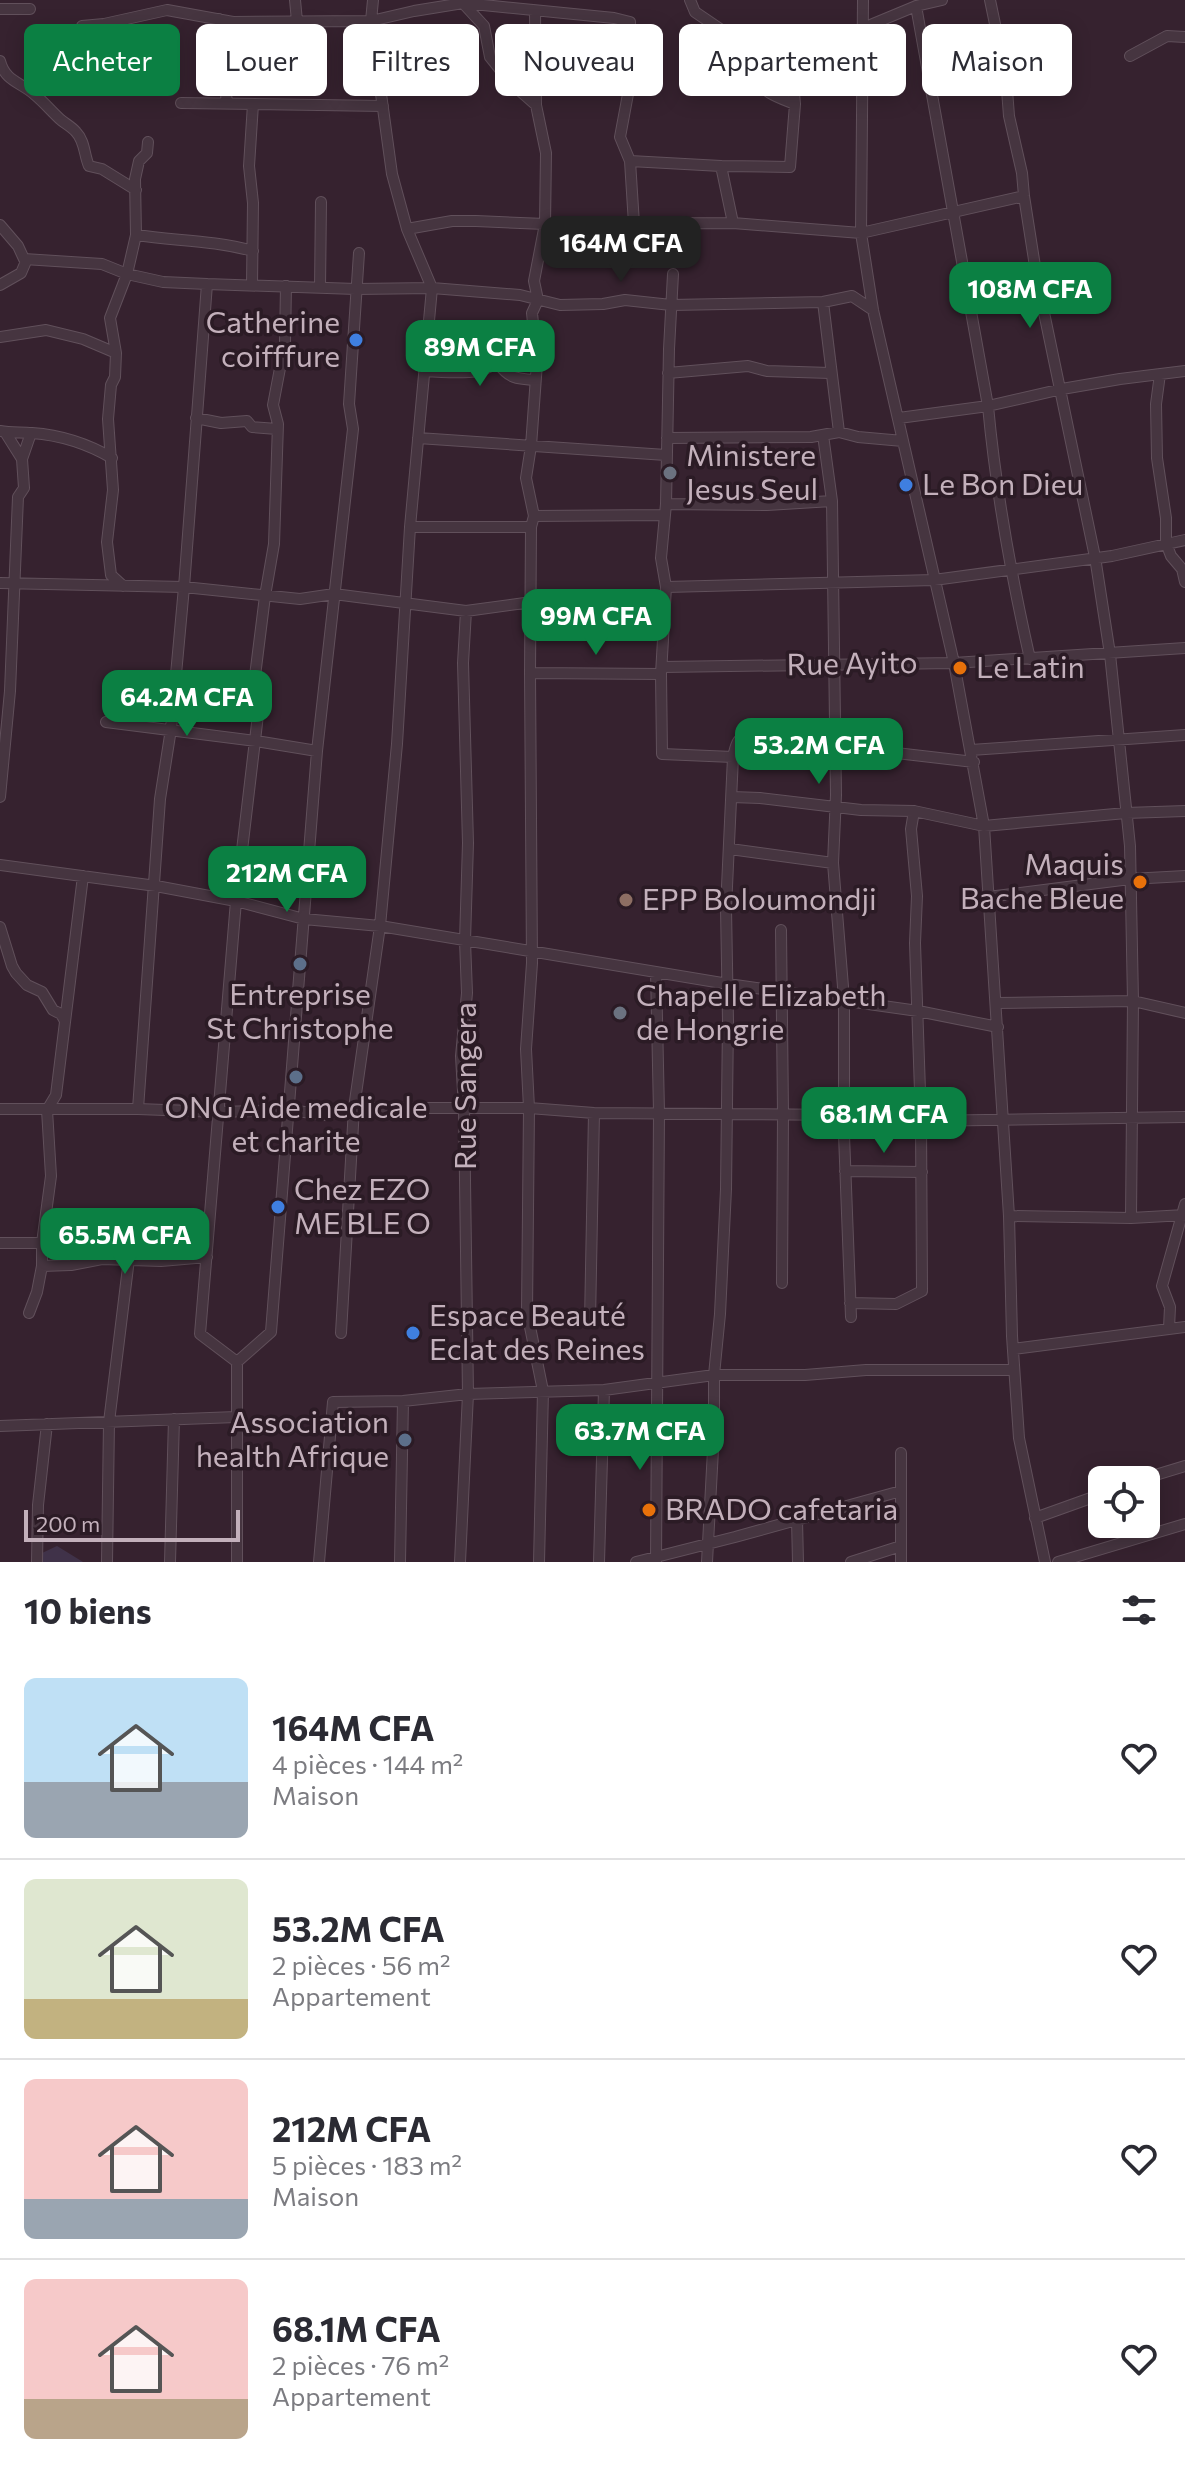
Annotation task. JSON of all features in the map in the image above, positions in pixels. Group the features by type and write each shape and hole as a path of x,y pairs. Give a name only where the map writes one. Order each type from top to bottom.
{"street":[{"path":"295,0 297,21"},
{"path":"341,1333 354,1108 380,926 397,744 410,527 432,288 407,229 392,174 371,21 373,0"},
{"path":"690,0 695,12 748,48 756,81 776,97 795,104"},
{"path":"863,0 863,24"},
{"path":"873,24 916,6 942,0"},
{"path":"990,0 1006,77 1009,116 1022,173 1037,279 1095,557 1110,654 1130,879 1133,1001 1131,1218"},
{"path":"462,2 484,26 490,57 510,82 536,105"},
{"path":"104,24 167,5 233,22 371,21 462,2 630,22 628,94 620,137 630,161 634,224"},
{"path":"916,6 988,406 1009,570 1030,659"},
{"path":"0,9 30,9"},
{"path":"535,12 536,105 546,153 545,224 534,281 538,300 532,313 537,363 526,478 532,521 532,952 526,1049 529,1108 527,1312 543,1391 539,1562"},
{"path":"219,19 227,104"},
{"path":"1130,56 1167,36 1185,37"},
{"path":"0,61 2,70 10,80 31,91 75,130 83,140 89,166 102,169 136,190"},
{"path":"630,161 790,167 794,96"},
{"path":"862,96 861,233 873,310 954,663 984,826 1009,1216 1019,1438 1045,1562"},
{"path":"181,103 383,106"},
{"path":"252,285 253,203 249,166 253,104"},
{"path":"123,586 111,575 107,542 113,490 108,419 116,353 110,318 127,274 136,235 135,179 139,161 147,153 148,142"},
{"path":"721,166 733,223"},
{"path":"407,229 452,221 733,223 861,233 1024,196"},
{"path":"320,288 321,202"},
{"path":"0,225 18,246 24,259 102,264 127,274 163,282 356,289 432,288 520,295 560,305 625,300 671,305 823,302 852,296 873,310"},
{"path":"136,235 206,240 253,251"},
{"path":"237,1562 237,1362 271,1332 317,751 353,429 349,404 359,253"},
{"path":"0,285 21,273 27,259"},
{"path":"673,274 661,558 666,587 662,754 733,757"},
{"path":"138,1109 160,799 171,729 184,587 207,284"},
{"path":"237,1362 200,1334 236,901 256,741 255,676 274,544 278,424 273,405 285,342 286,286"},
{"path":"823,302 839,432"},
{"path":"0,337 57,331 116,353"},
{"path":"424,371 467,373 498,363 505,373 517,380 535,380"},
{"path":"668,373 748,366 767,371 830,373"},
{"path":"899,418 988,406 1062,389 1185,371"},
{"path":"1160,374 1156,404 1157,458 1166,518 1166,543 1171,556 1182,569 1185,582"},
{"path":"196,418 221,423 247,421 252,427 277,429"},
{"path":"3,431 31,433 95,447 112,458"},
{"path":"3,431 22,459"},
{"path":"667,438 823,435 839,432 903,441"},
{"path":"0,797 5,690 16,584 18,497 24,488 22,459 31,433"},
{"path":"823,435 832,501 836,745 833,863 844,999 845,1171 851,1317"},
{"path":"418,438 666,455"},
{"path":"410,527 832,501"},
{"path":"666,587 934,580 1112,556 1185,540"},
{"path":"0,583 184,587 300,599 334,594 466,611 532,602"},
{"name":"Rue Sangera","path":"460,1562 468,1394 461,1056 467,993 468,843 463,663 466,611"},
{"name":"Rue Ayito","path":"530,673 954,663 1185,648"},
{"path":"106,722 317,751"},
{"path":"707,1562 727,1113 726,908 733,757 737,740 742,737 972,756 1118,739 1185,735"},
{"path":"732,797 861,810 914,811 984,826 1185,811"},
{"path":"850,1303 896,1304 922,1291 921,1121 915,943 917,896 911,829 914,811"},
{"path":"730,849 833,863"},
{"path":"0,865 156,886 236,901 304,919 380,926 728,984 918,1011 998,1027"},
{"path":"29,1313 42,1266 51,1176 47,1110 56,1095 83,876"},
{"path":"988,897 1130,879 1185,876"},
{"path":"0,927 16,973 27,985 42,992 66,1023"},
{"path":"781,930 782,1283"},
{"path":"656,972 659,1112 656,1559"},
{"path":"996,1003 1133,1001 1185,1013"},
{"path":"0,1109 290,1110 326,1115 354,1108 529,1108 594,1113 844,1115 921,1121 1185,1117"},
{"path":"590,1321 594,1113"},
{"path":"845,1171 922,1172"},
{"path":"1009,1216 1131,1218 1184,1212 1162,1286 1170,1307 1169,1328"},
{"path":"0,1243 42,1243"},
{"path":"42,1266 102,1259 161,1261 207,1257"},
{"path":"107,1562 109,1422 129,1259"},
{"path":"1013,1349 1185,1327"},
{"path":"319,1562 333,1402 604,1390 714,1375 805,1375 866,1370 1014,1370"},
{"path":"599,1562 604,1390"},
{"path":"400,1562 403,1401"},
{"path":"0,1426 236,1417"},
{"path":"170,1562 174,1419"},
{"path":"37,1562 38,1505 47,1424"},
{"path":"901,1453 901,1562"},
{"path":"1160,1474 1185,1466"},
{"path":"636,1562 901,1491"},
{"path":"1035,1518 1088,1499"},
{"path":"797,1520 798,1562"},
{"path":"1058,1562 1185,1524"},
{"path":"851,1562 901,1546"}],"green space":[{"path":"57,1546 83,1562 40,1562 40,1554"}],"place":[{"name":"Catherine coifffure","path":"356,340"},
{"name":"Ministere Jesus Seul","path":"670,473"},
{"name":"Le Bon Dieu","path":"906,485"},
{"name":"Le Latin","path":"960,668"},
{"name":"Maquis Bache Bleue","path":"1140,882"},
{"name":"EPP Boloumondji","path":"626,900"},
{"name":"Entreprise St Christophe","path":"300,964"},
{"name":"Chapelle Elizabeth de Hongrie","path":"620,1013"},
{"name":"ONG Aide medicale et charite","path":"296,1077"},
{"name":"Chez EZO ME BLE O","path":"278,1207"},
{"name":"Espace Beauté Eclat des Reines","path":"413,1333"},
{"name":"Association health Afrique","path":"405,1440"},
{"name":"BRADO cafetaria","path":"649,1510"}]}
